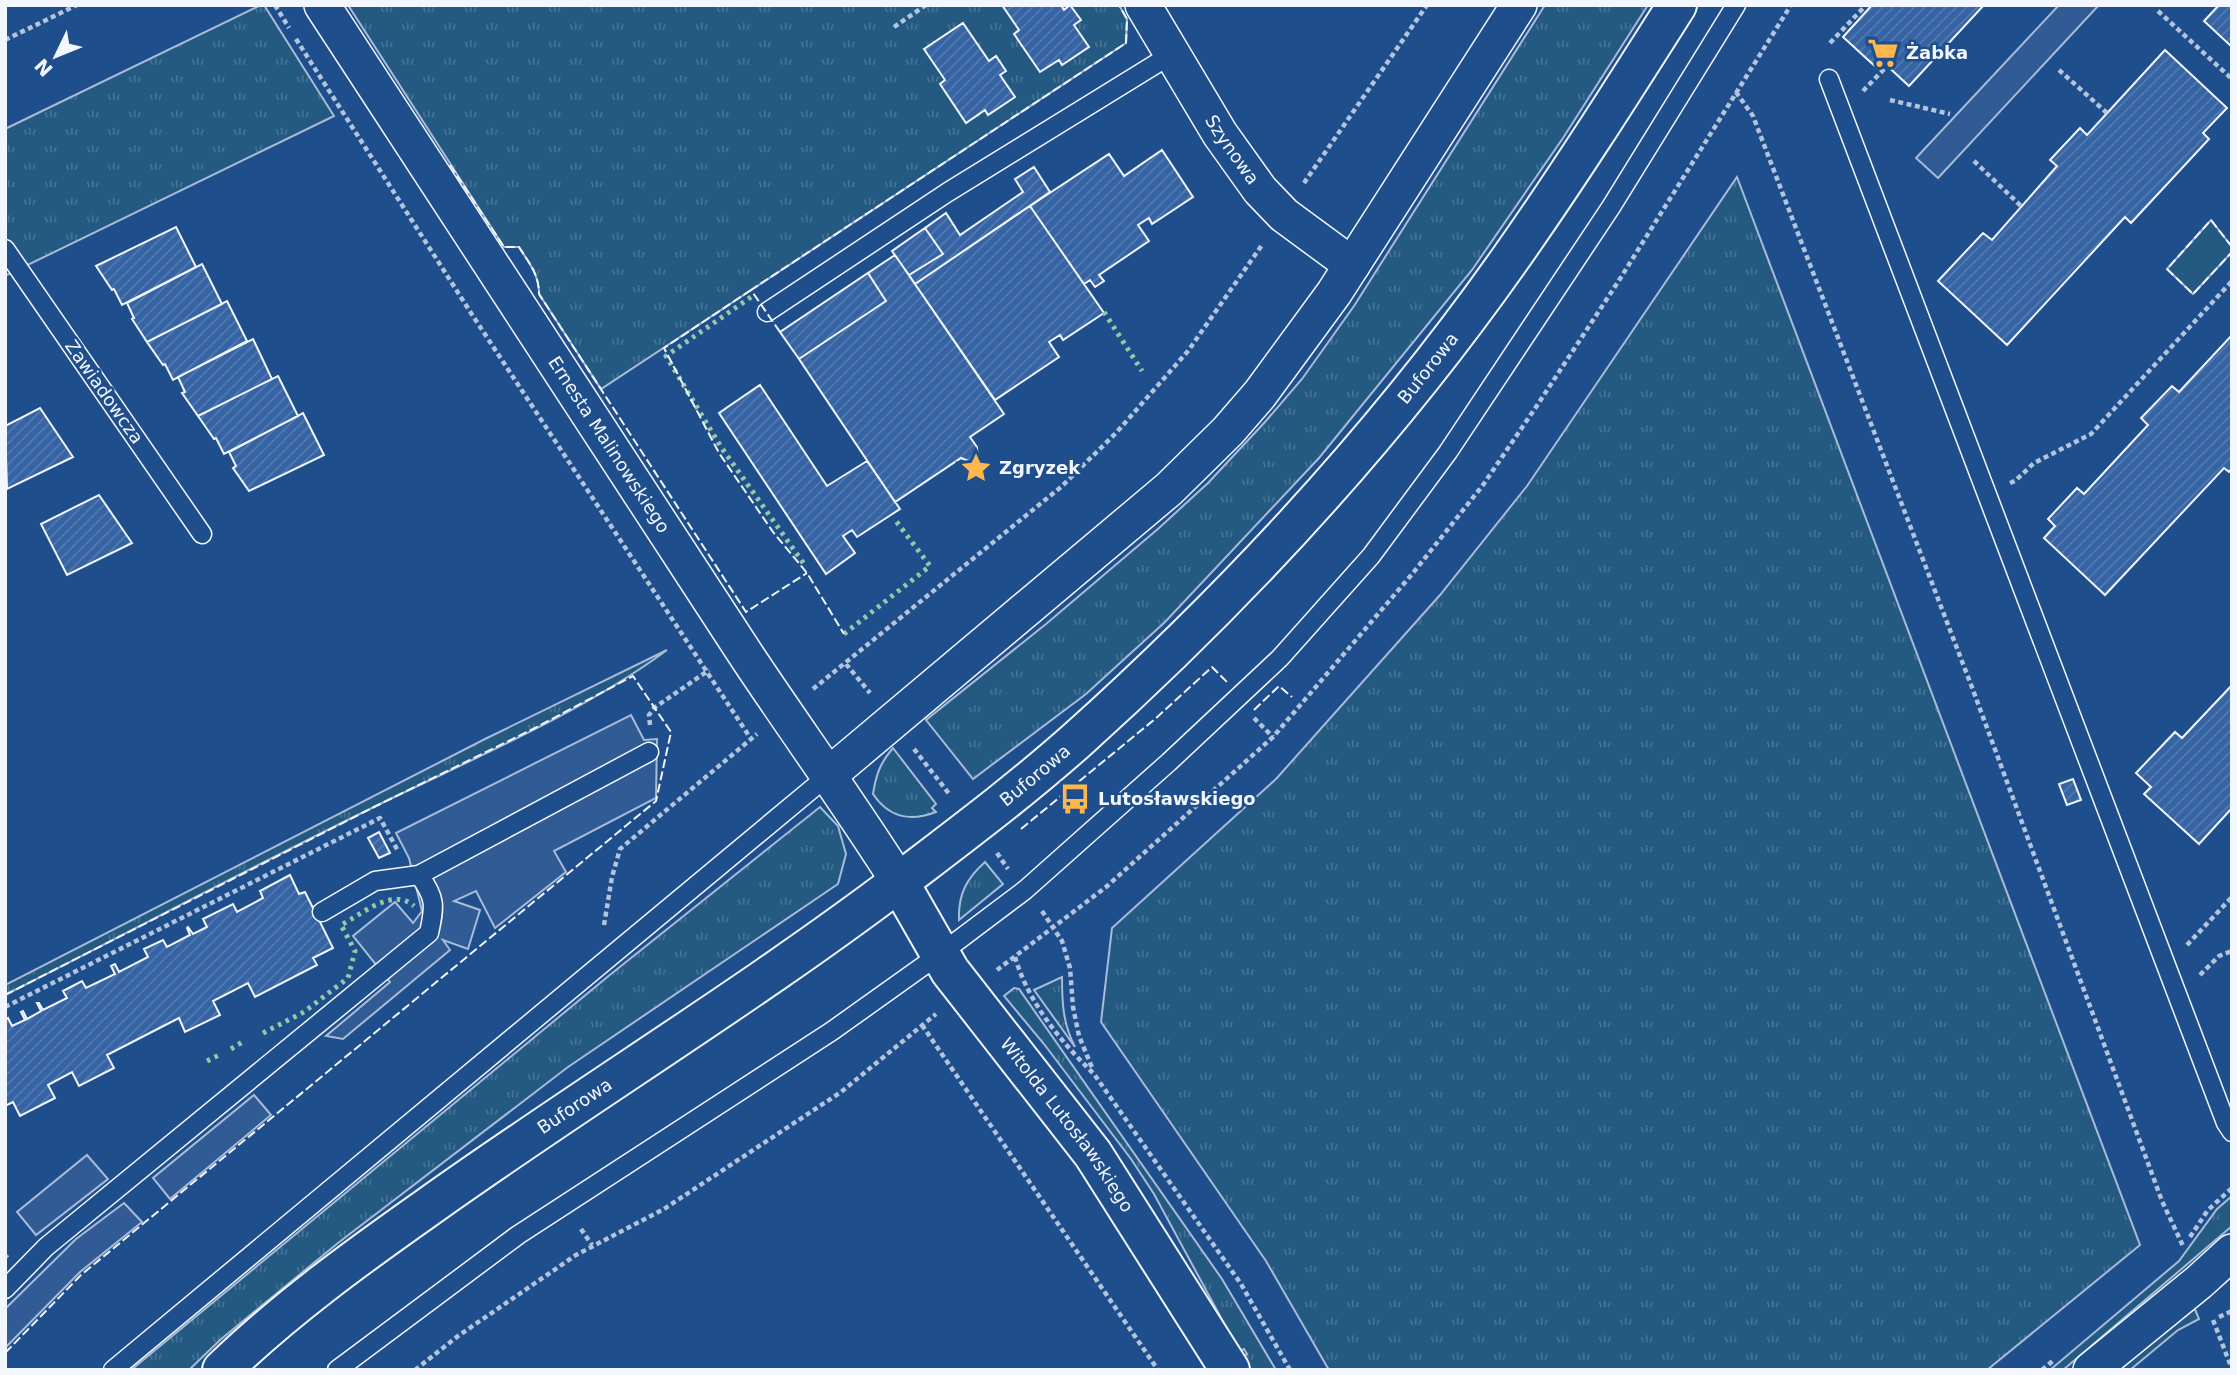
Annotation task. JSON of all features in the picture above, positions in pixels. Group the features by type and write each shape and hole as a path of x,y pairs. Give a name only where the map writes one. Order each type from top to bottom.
{"main road":[{"name":"Buforowa","path":"222,1370 350,1262 899,882 1074,742 1221,603 1386,421 1511,259 1677,5"},
{"name":"Witolda Lutosławskiego","path":"899,882 940,954 974,1003 1093,1154 1230,1370"}],"street":[{"name":"Ernesta Malinowskiego","path":"322,5 742,649 830,774 899,882"},
{"name":"Szynowa","path":"1143,5 1220,134 1260,190 1283,215 1352,265"},
{"path":"830,774 1143,511 1198,462 1260,394 1352,265 1519,5"},
{"path":"2091,1370 2232,1252"}],"lane":[{"path":"337,1370 518,1234 832,1031 1025,890 1169,762 1280,658 1371,556 1448,452 1604,219 1736,5"},
{"path":"767,312 959,186 1172,54"},
{"path":"1829,79 2158,947 2221,1111 2232,1132"},
{"name":"Zawiadowcza","path":"5,249 202,534"},
{"path":"322,912 375,881 419,875 649,752"},
{"path":"113,1370 830,774"},
{"path":"5,1289 46,1247 429,933 434,909 431,892 419,875"}],"path":[{"path":"5,40 77,5"},
{"path":"275,5 471,313 751,739"},
{"path":"894,27 926,5"},
{"path":"805,696 1061,487 1116,433 1188,351 1427,5"},
{"path":"1830,43 1866,5"},
{"path":"2158,11 2232,79"},
{"path":"2059,70 2107,113"},
{"path":"1736,92 1753,116 1968,678 2162,1201 2183,1247"},
{"path":"1890,100 1950,114"},
{"path":"1974,161 2021,206"},
{"path":"2007,484 2015,481 2034,463 2091,434 2232,281"},
{"path":"649,752 649,715 654,708 742,649"},
{"path":"846,664 872,696"},
{"path":"603,930 620,849 759,732"},
{"path":"909,743 955,802"},
{"path":"5,1007 380,818 403,859 419,875"},
{"path":"2178,954 2232,897"},
{"path":"1054,927 1062,941 1070,968 1073,1007 1079,1036 1094,1074"},
{"path":"2213,964 2219,956 2232,951"},
{"path":"1015,957 1021,977 1030,993 1069,1050 1094,1074 1241,1284 1290,1370"},
{"path":"415,1370 468,1329 576,1255 664,1209 841,1092 944,1007"},
{"path":"922,1025 1158,1370"},
{"path":"2213,1320 2232,1369"}],"green space":[{"path":"264,5 334,116 5,276 5,129"},
{"path":"348,5 1119,5 1127,19 1126,43 601,389 539,294 535,275 519,247 504,247"},
{"path":"1545,5 1648,5 1563,138 1472,270 1319,458 1165,622 1086,694 973,779 926,720 1046,624 1159,528 1208,483 1265,422 1302,379 1354,306"},
{"path":"1737,177 2140,1245 1987,1370 1329,1370 1266,1261 1101,1022 1112,928 1276,779 1440,595 1527,486"},
{"path":"2211,220 2232,247 2232,252 2193,294 2167,269"},
{"path":"667,650 634,673 564,714 331,828 5,995 5,985 485,739"},
{"path":"893,748 936,804 932,808 936,812 917,817 901,816 886,808 873,794 879,770"},
{"path":"820,807 838,826 846,854 838,884 568,1067 338,1243 220,1340 189,1370 131,1370 611,974"},
{"path":"985,862 1003,884 959,920 964,888"},
{"path":"1062,977 1064,1013 1075,1047 1034,990"},
{"path":"1014,988 1019,989 1222,1279 1276,1370 1251,1370 1243,1358 1247,1354 1244,1349 1239,1351 1154,1194 1131,1159 1004,996"},
{"path":"2232,1196 2232,1226 2063,1370 2050,1370 2179,1261 2217,1209"},
{"path":"2194,1307 2199,1319 2178,1330 2130,1370 2119,1370"}],"shaded area":[{"path":"2059,5 2099,5 1938,178 1916,158"},
{"path":"631,715 644,740 657,739 656,798 554,851 566,872 495,928 476,891 454,901 480,910 468,949 443,940 450,950 343,1039 326,1036 390,982 353,936 395,902 413,923 422,911 409,858 396,833"},
{"path":"254,1095 271,1115 170,1199 153,1178"},
{"path":"87,1155 108,1179 36,1235 17,1212"},
{"path":"124,1203 142,1222 80,1272 5,1348 5,1309 76,1239"}],"building":[{"path":"1002,5 1061,5 1064,10 1070,5 1081,20 1074,25 1089,47 1062,65 1059,60 1040,72 1014,34 1019,30"},
{"path":"1872,5 1984,5 1909,86 1883,62 1877,68 1843,37"},
{"path":"2219,5 2232,5 2232,47 2204,21"},
{"path":"963,23 989,61 996,56 1006,71 1000,75 1015,97 988,115 985,110 966,123 940,84 945,80 924,49"},
{"path":"2165,50 2227,108 2203,133 2209,139 2131,223 2125,217 2007,345 1938,281 1983,233 1992,240 2057,166 2050,160 2080,128 2087,135"},
{"path":"1162,150 1193,197 1152,224 1149,218 1138,225 1149,241 1099,275 1104,281 1095,287 1090,280 1084,284 1030,206 1109,154 1124,176"},
{"path":"1034,167 1050,192 915,284 909,275 943,254 925,228 946,213 960,235 1023,192 1015,179"},
{"path":"1030,206 1104,313 1063,340 1060,335 1049,342 1059,357 995,400 915,284"},
{"path":"176,227 196,267 122,305 114,289 112,290 96,266"},
{"path":"925,228 943,254 909,275 892,251"},
{"path":"895,255 1004,414 970,437 977,447 978,465 961,458 895,502 799,359 886,301 868,273"},
{"path":"202,264 222,304 147,342 132,319 134,318 127,303"},
{"path":"868,273 886,301 799,359 780,332"},
{"path":"227,301 247,341 173,380 165,364 163,365 147,342"},
{"path":"2232,335 2232,469 2229,472 2224,468 2105,595 2044,538 2055,526 2048,519 2077,488 2084,494 2148,425 2141,418 2172,386 2179,392"},
{"path":"253,339 272,379 198,416 182,393 185,392 178,377"},
{"path":"278,376 298,416 224,454 216,438 214,439 198,416"},
{"path":"760,385 827,486 867,461 900,509 857,537 852,530 843,536 855,553 826,574 719,413"},
{"path":"40,408 73,457 7,489 5,426"},
{"path":"303,413 324,455 249,491 233,468 236,466 229,452"},
{"path":"99,495 132,543 67,575 41,524"},
{"path":"2232,685 2232,808 2199,844 2144,794 2151,787 2136,773 2175,732 2182,738"},
{"path":"2073,779 2081,800 2067,805 2059,784"},
{"path":"379,832 390,853 379,858 368,838"},
{"path":"290,875 299,894 305,892 333,948 313,958 317,965 255,997 248,983 213,1001 220,1015 185,1032 179,1018 107,1055 114,1068 79,1086 72,1072 48,1085 55,1098 20,1116 13,1102 5,1106 5,1020 8,1018 12,1026 25,1020 21,1012 23,1011 27,1019 41,1011 37,1003 43,1010 67,998 63,991 82,981 86,988 115,974 111,966 115,964 119,972 148,957 144,949 163,940 167,947 190,935 188,927 193,934 207,927 203,919 233,904 237,912 263,898 260,891"}],"hedge":[{"path":"751,297 666,356 721,447 804,564"},
{"path":"1104,312 1142,371"},
{"path":"844,634 930,566 896,521"},
{"path":"263,1033 304,1012 348,978 355,951 341,925 387,901 397,899 414,906"},
{"path":"231,1049 244,1041"},
{"path":"207,1061 221,1054"},
{"path":"5,1257 9,1253"}],"fence":[{"path":"780,332 751,290 1126,43 1127,19 1119,5"},
{"path":"450,165 504,247 519,247 535,275 539,294 746,612 807,573"},
{"path":"2232,247 2211,220 2167,269 2193,294 2232,252"},
{"path":"751,290 664,348 719,453 773,532 807,573 844,634"},
{"path":"1021,829 1155,719 1212,667 1227,682"},
{"path":"5,995 633,676 671,732 656,801 81,1275 5,1353"},
{"path":"1254,710 1279,686 1292,697"}],"place":[{"name":"Żabka","path":"1883,53"},
{"name":"Zgryzek","path":"976,468"},
{"name":"Lutosławskiego","path":"1075,799"}]}
